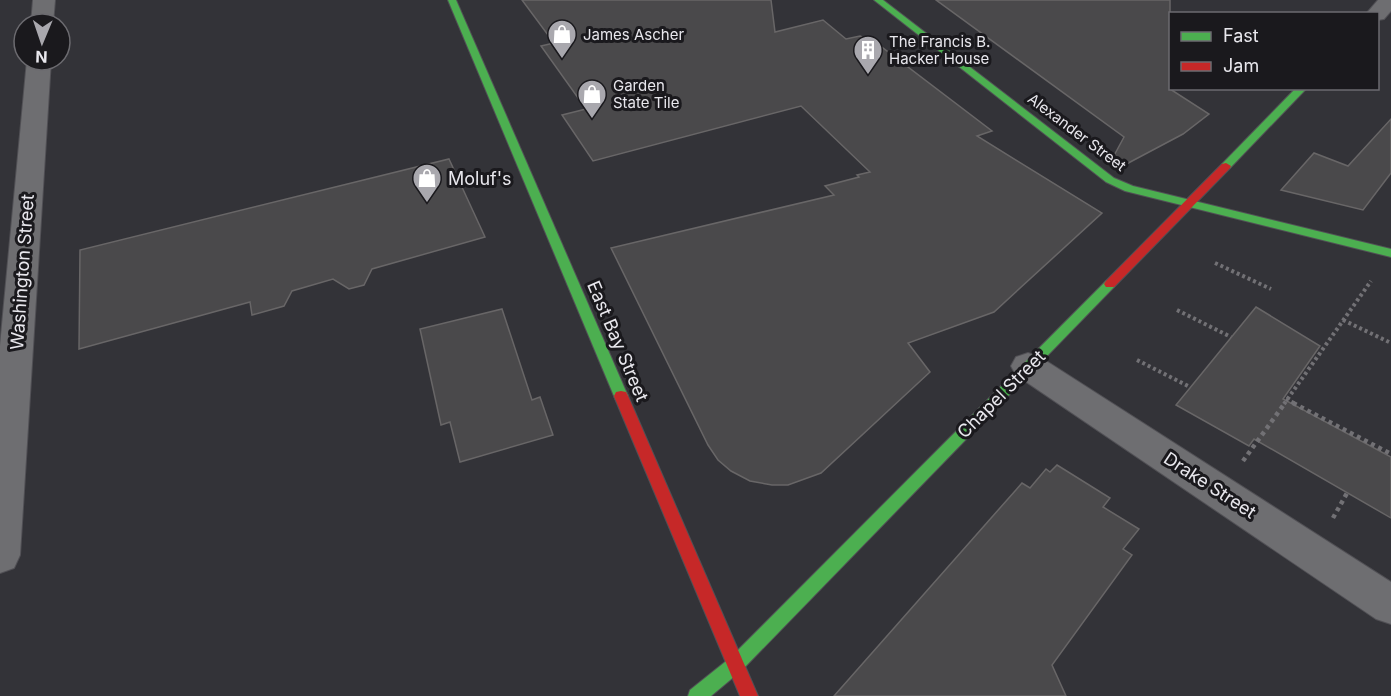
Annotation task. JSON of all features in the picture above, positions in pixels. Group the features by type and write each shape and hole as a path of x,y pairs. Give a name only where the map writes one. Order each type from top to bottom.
{"street":[{"name":"East Bay Street","path":"452,0 749,696"},
{"name":"Alexander Street","path":"879,0 1110,180 1129,189 1391,253"},
{"path":"1378,12 1390,0"},
{"name":"Washington Street","path":"0,555 38,72"},
{"name":"Chapel Street","path":"698,696 736,664 1300,90"},
{"name":"Drake Street","path":"1028,366 1391,605"}],"path":[{"path":"1215,263 1271,290"},
{"path":"1239,466 1373,278"},
{"path":"1177,310 1231,337"},
{"path":"1343,320 1391,343"},
{"path":"1137,360 1190,387"},
{"path":"1286,399 1391,454"},
{"path":"1329,524 1347,493"}],"building":[{"path":"522,0 771,0 775,32 823,20 846,39 860,36 875,42 992,131 977,136 1102,213 994,312 908,343 930,372 821,473 788,485 750,481 731,471 718,460 708,445 611,248 834,195 825,186 870,172 801,106 593,161 562,115 586,109 541,46 554,43"},
{"path":"936,0 1170,0 1169,90 1209,114 1183,134 1117,169 1110,163 1124,137"},
{"path":"1391,119 1391,173 1363,210 1281,190 1314,153 1348,166"},
{"path":"449,159 485,237 372,269 364,285 349,289 333,279 292,291 284,306 252,315 250,302 79,349 80,250"},
{"path":"1256,307 1320,346 1283,399 1391,457 1391,518 1254,439 1249,446 1176,405"},
{"path":"502,309 532,400 540,397 553,435 460,462 450,422 441,425 420,329"},
{"path":"1057,465 1110,498 1103,507 1139,529 1123,549 1132,555 1052,665 1066,696 834,696 1022,483 1030,488 1046,469 1050,472"}],"traffic: fast":[{"path":"452,0 621,396"},
{"path":"878,0 1110,180 1129,189 1391,253"},
{"path":"1226,166 1300,90"},
{"path":"697,696 736,664 1110,284"}],"traffic: jam":[{"path":"1110,284 1226,166"},
{"path":"621,396 749,696"}],"place":[{"name":"James Ascher","path":"562,60"},
{"name":"The Francis B. Hacker House","path":"868,76"},
{"name":"Garden State Tile","path":"592,120"},
{"name":"Moluf's","path":"427,204"}]}
